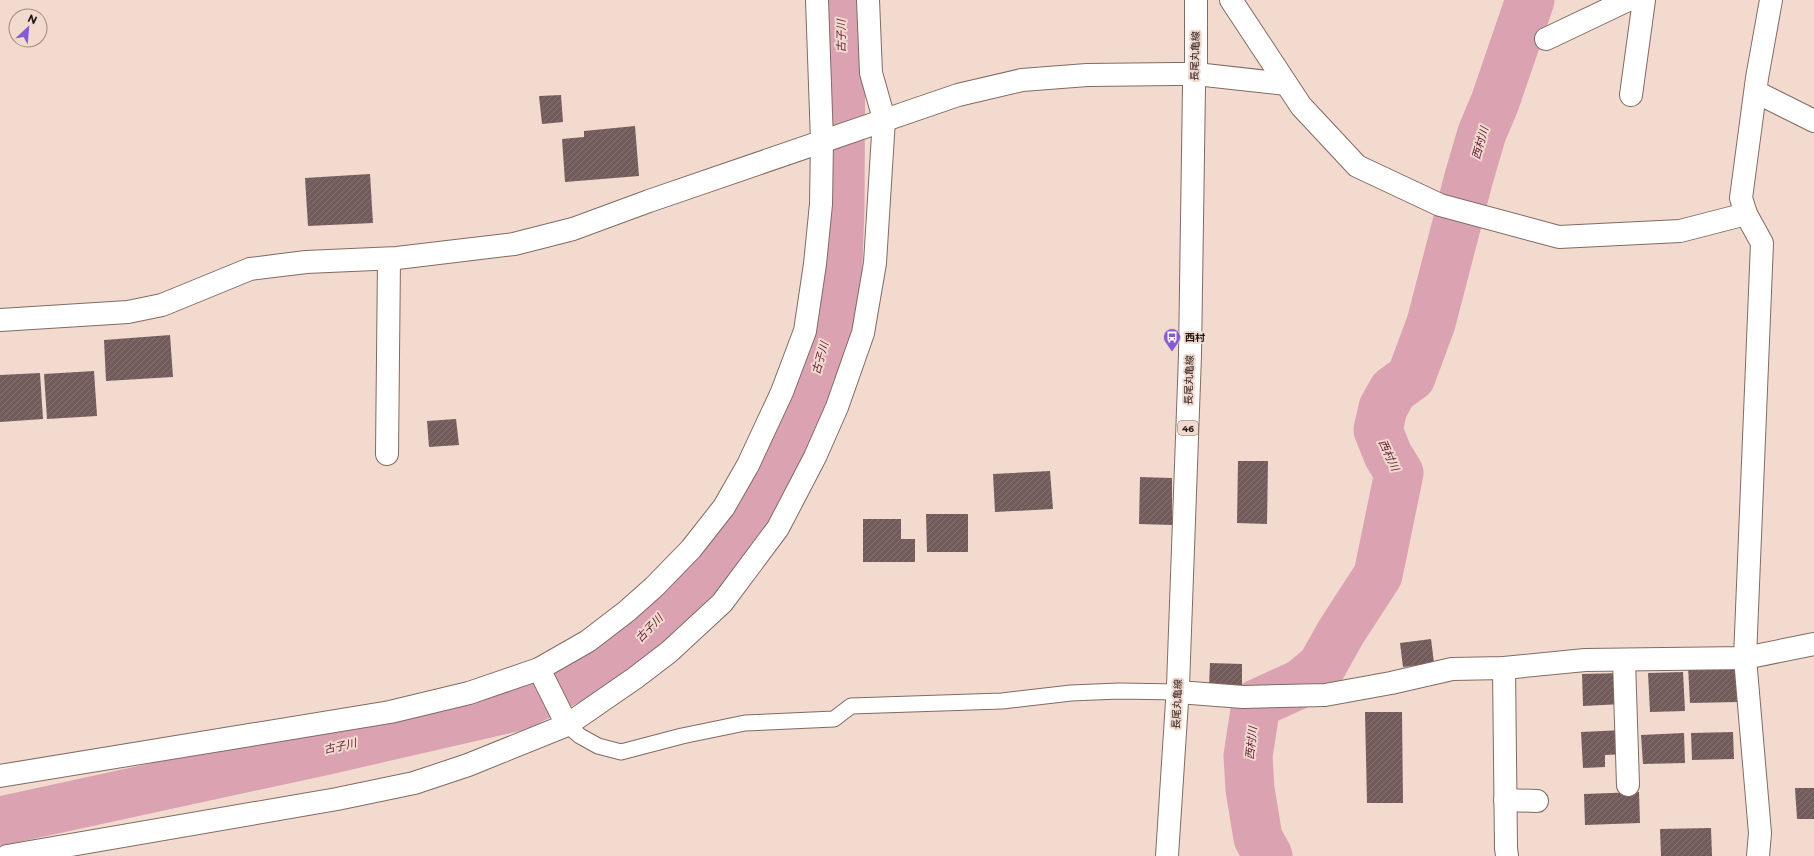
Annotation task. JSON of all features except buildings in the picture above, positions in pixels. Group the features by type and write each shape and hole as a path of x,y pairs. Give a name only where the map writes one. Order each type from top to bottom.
{"street":[{"path":"0,776 390,712 469,693 539,669 588,641 627,611 654,587 691,549 724,507 748,465 782,392 805,330 821,204 826,140 817,0"},
{"path":"7,856 337,799 414,783 468,765 564,720 635,678 669,652 722,603 778,528 816,458 837,407 864,333 875,263 879,121 871,73 868,0"},
{"name":"長尾丸亀線","path":"1167,856 1178,692 1190,355 1194,86 1196,74 1196,0"},
{"path":"1231,0 1301,106 1357,166 1440,204 1559,237 1680,231 1746,214"},
{"path":"1546,39 1628,0"},
{"path":"1631,96 1644,0"},
{"path":"1758,856 1760,833 1745,658 1762,243 1746,214 1741,198 1771,0"},
{"path":"0,320 128,312 162,305 250,269 306,262 389,259 514,244 574,229 649,201 958,95 1022,80 1087,75 1196,74 1286,84"},
{"path":"1756,92 1814,121"},
{"path":"387,454 389,259"},
{"path":"1178,692 1243,697 1325,695 1392,683 1452,669 1504,668 1585,660 1745,658 1814,644"},
{"path":"1624,660 1628,785"},
{"path":"1504,668 1507,856"},
{"path":"539,669 564,720"},
{"path":"1505,800 1537,801"}],"lane":[{"path":"564,720 580,736 598,746 621,752 682,736 745,723 834,719 851,706 1002,701 1078,692 1178,692"}],"waterway":[{"name":"古子川","path":"0,821 323,751 519,706 630,648 712,564 771,476 820,367 837,289 840,209 841,0"},
{"name":"西村川","path":"1268,856 1258,838 1250,789 1248,756 1256,704 1302,683 1322,666 1341,632 1378,575 1399,473 1388,455 1378,430 1383,408 1393,390 1411,377 1431,323 1482,133 1495,102 1530,0"}],"place":[{"name":"西村","path":"1172,352"}]}
